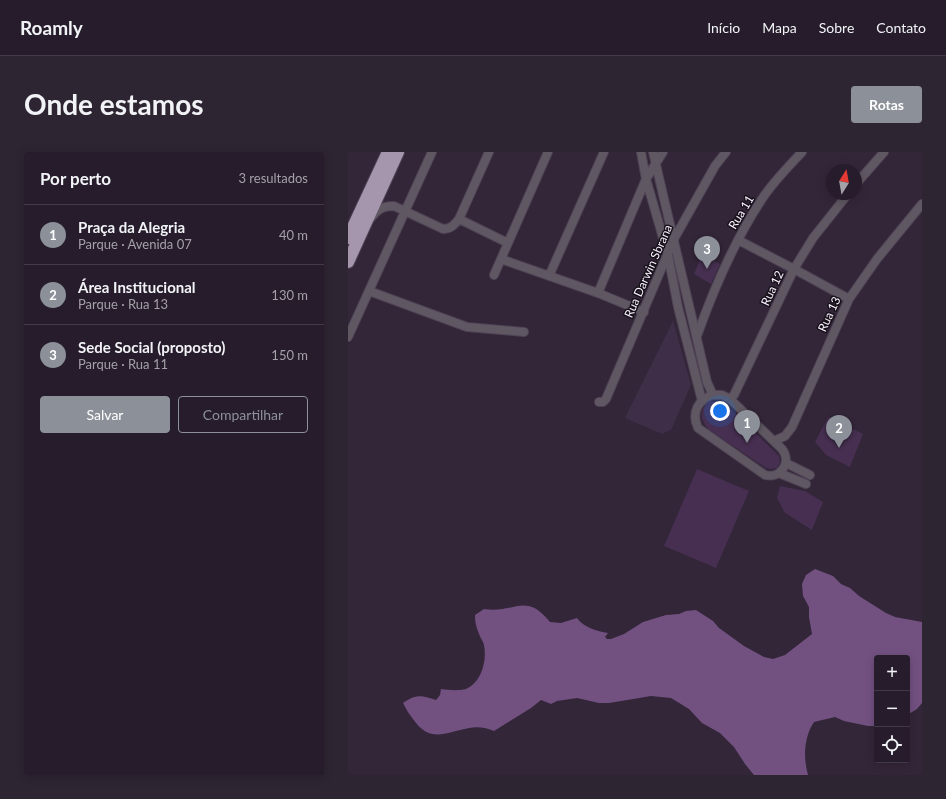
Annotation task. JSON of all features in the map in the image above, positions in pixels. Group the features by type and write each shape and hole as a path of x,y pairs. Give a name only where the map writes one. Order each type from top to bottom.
{"highway":[{"path":"348,238 388,152"},
{"path":"348,262 398,152"}],"street":[{"path":"348,337 432,152"},
{"path":"364,228 381,207 387,206 394,206 405,210 443,229 452,227 459,220 489,152"},
{"path":"494,275 548,152"},
{"path":"549,276 604,152"},
{"path":"641,152 646,179 668,255 678,307 702,401"},
{"path":"653,152 707,382 714,395"},
{"path":"598,293 646,179 662,152"},
{"name":"Rua Darwin Sbrana","path":"599,402 603,402 606,399 674,239 715,166 726,152"},
{"name":"Rua 11","path":"696,337 727,260 738,240 767,192 802,152"},
{"path":"862,177 884,152"},
{"name":"Rua 12","path":"730,399 734,395 794,269 813,238 843,200"},
{"name":"Rua 13","path":"774,441 785,436 792,427 849,299 877,259 922,204"},
{"path":"459,220 508,243"},
{"path":"738,240 849,299"},
{"path":"501,259 598,293 644,312"},
{"path":"369,290 467,327 524,332"},
{"path":"691,314 696,318 700,318 705,313"},
{"path":"714,395 722,395 730,399 784,451 786,463 784,468 779,473 772,476 765,475 698,428 695,420 695,412 702,401 714,395"},
{"path":"786,463 810,475"},
{"path":"779,473 806,484"}],"shaded area":[{"path":"702,255 720,264 711,284 694,274"},
{"path":"673,321 691,385 671,430 662,434 625,418"},
{"path":"710,401 725,403 779,456 780,462 777,468 766,468 709,430 702,419 702,411 706,404"},
{"path":"828,417 863,434 850,467 826,455 815,442"},
{"path":"697,469 749,491 716,568 664,546"},
{"path":"780,486 805,491 823,502 812,530 785,513 777,498"},
{"path":"815,569 833,576 841,584 850,588 859,596 886,613 895,617 922,622 922,703 917,709 910,713 910,655 874,655 874,726 844,721 835,717 814,722 808,734 805,748 805,762 808,775 754,775 734,747 720,733 702,723 689,709 671,698 651,696 609,703 599,703 577,698 557,701 551,704 541,700 494,731 476,727 446,734 432,734 419,727 403,703 419,696 436,700 440,695 441,689 466,689 476,681 480,676 484,664 485,651 484,644 476,627 475,615 484,609 495,610 526,606 534,608 550,622 561,623 577,618 587,627 608,633 605,637 607,639 624,634 643,622 666,615 696,610 713,621 719,628 744,646 764,657 773,659 785,655 812,634 809,607 803,596 802,584 806,575"}],"place":[{"name":"Sede Social (proposto)","path":"707,269"},
{"name":"Praça da Alegria","path":"747,443"},
{"name":"Área Institucional","path":"839,448"}]}
